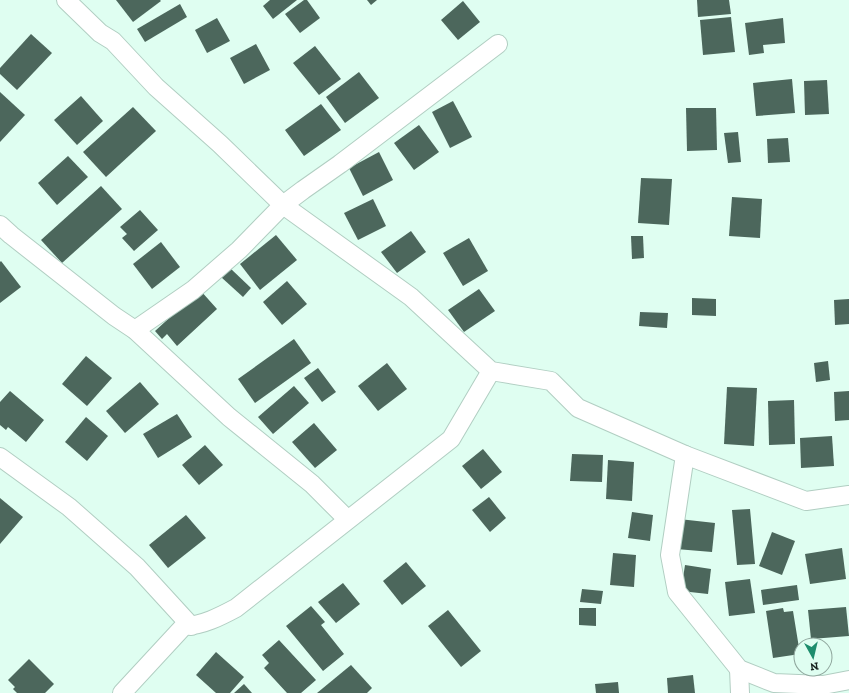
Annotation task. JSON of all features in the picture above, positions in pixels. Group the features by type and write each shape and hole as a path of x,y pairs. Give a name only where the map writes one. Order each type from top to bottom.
{"street":[{"path":"66,0 100,33 113,41 140,72 220,144 283,205 410,297 491,371 551,381 578,408 685,455 806,501 849,495"},
{"path":"136,330 193,290 239,250 283,205 498,44"},
{"path":"0,225 11,236 114,316 136,330 230,418 312,484 347,519"},
{"path":"122,693 184,626 191,626 221,616 236,608 451,438 491,371"},
{"path":"685,455 670,555 677,592 738,669 774,683 823,685 849,680"},
{"path":"0,456 68,507 137,567 191,626"},
{"path":"738,669 740,693"}],"building":[{"path":"116,0 160,0 161,1 133,22"},
{"path":"270,0 297,0 273,19 263,6"},
{"path":"304,0 307,0 320,18 300,33 285,14"},
{"path":"367,0 377,0 371,5"},
{"path":"697,0 729,0 731,14 698,17"},
{"path":"463,1 480,22 458,40 441,20"},
{"path":"180,4 187,17 145,42 137,29"},
{"path":"731,17 735,52 703,55 700,20"},
{"path":"217,18 230,41 207,53 195,30"},
{"path":"783,18 785,43 763,45 764,53 749,55 745,23"},
{"path":"31,34 52,53 17,90 0,74 0,68"},
{"path":"256,44 270,70 244,84 230,58"},
{"path":"315,46 341,79 319,95 293,63"},
{"path":"359,72 379,98 345,123 326,97"},
{"path":"792,79 795,113 756,116 753,83"},
{"path":"827,80 829,114 805,115 804,81"},
{"path":"0,92 25,115 0,142"},
{"path":"81,96 103,121 77,145 54,120"},
{"path":"453,101 472,137 450,148 432,112"},
{"path":"321,104 341,130 304,156 285,130"},
{"path":"133,107 156,131 106,177 83,152"},
{"path":"686,108 716,108 717,150 687,151"},
{"path":"419,125 439,152 414,170 394,143"},
{"path":"738,132 741,162 728,163 724,133"},
{"path":"788,138 790,162 768,163 767,139"},
{"path":"379,152 393,180 363,196 349,168"},
{"path":"68,156 88,177 57,205 38,183"},
{"path":"641,178 672,179 669,225 638,223"},
{"path":"101,186 122,209 62,263 41,240"},
{"path":"732,197 762,199 760,238 729,236"},
{"path":"373,199 386,226 358,240 344,213"},
{"path":"140,210 158,230 134,251 122,238 127,234 120,227"},
{"path":"411,231 426,252 397,273 381,252"},
{"path":"276,235 297,260 260,290 240,264"},
{"path":"631,236 643,236 644,258 632,259"},
{"path":"469,238 488,271 463,286 443,253"},
{"path":"161,242 180,267 152,289 133,264"},
{"path":"1,261 21,287 0,303 0,262"},
{"path":"230,268 251,288 243,297 221,277"},
{"path":"287,281 307,304 282,325 263,302"},
{"path":"479,289 495,311 464,332 448,310"},
{"path":"200,290 217,309 177,346 167,334 162,339 155,331"},
{"path":"692,298 716,299 716,316 692,315"},
{"path":"849,299 849,324 835,325 834,300"},
{"path":"640,312 668,313 667,328 639,326"},
{"path":"294,339 311,363 255,403 238,379"},
{"path":"86,356 112,378 87,406 62,384"},
{"path":"828,361 830,380 816,382 814,363"},
{"path":"387,363 407,389 378,411 358,386"},
{"path":"318,368 336,392 322,402 304,378"},
{"path":"140,382 159,404 125,433 106,411"},
{"path":"294,386 309,403 273,434 258,417"},
{"path":"727,387 757,388 754,446 724,444"},
{"path":"10,391 44,420 26,442 8,427 6,430 0,425 0,402"},
{"path":"849,391 849,420 835,421 834,392"},
{"path":"794,400 795,444 769,445 768,401"},
{"path":"177,414 192,437 158,458 143,434"},
{"path":"86,417 108,436 87,461 65,442"},
{"path":"314,423 337,450 315,468 292,442"},
{"path":"832,436 834,466 801,468 800,438"},
{"path":"205,445 223,465 199,485 182,465"},
{"path":"483,449 502,472 481,489 462,466"},
{"path":"572,454 603,455 602,482 570,481"},
{"path":"608,460 634,462 632,501 606,499"},
{"path":"489,497 506,518 490,532 472,510"},
{"path":"0,498 23,517 0,544"},
{"path":"750,509 755,564 737,565 732,510"},
{"path":"632,512 653,515 650,541 628,538"},
{"path":"186,515 206,538 168,568 149,545"},
{"path":"679,519 715,523 712,552 676,549"},
{"path":"772,532 795,541 782,575 759,566"},
{"path":"842,548 846,579 810,584 805,554"},
{"path":"613,553 636,555 634,587 610,585"},
{"path":"406,562 426,586 402,605 383,581"},
{"path":"685,565 711,569 708,594 681,591"},
{"path":"750,579 755,613 729,616 725,582"},
{"path":"343,583 360,604 336,623 318,602"},
{"path":"797,585 799,600 763,605 761,590"},
{"path":"582,589 603,591 601,604 580,602"},
{"path":"311,606 325,622 321,625 344,654 323,671 286,626"},
{"path":"846,607 849,636 811,637 808,610"},
{"path":"579,608 596,608 596,626 579,625"},
{"path":"783,608 784,612 793,611 797,637 793,637 793,655 773,658 766,611"},
{"path":"448,610 481,651 461,667 428,626"},
{"path":"279,640 316,680 301,693 287,693 264,668 269,663 262,655"},
{"path":"216,652 244,677 230,693 216,693 196,675"},
{"path":"29,659 54,684 45,693 17,693 13,689 15,687 8,680"},
{"path":"351,665 372,688 367,693 317,693"},
{"path":"693,675 695,693 668,693 667,678"},
{"path":"618,682 619,693 596,693 595,684"},
{"path":"244,684 252,693 234,693"}]}
